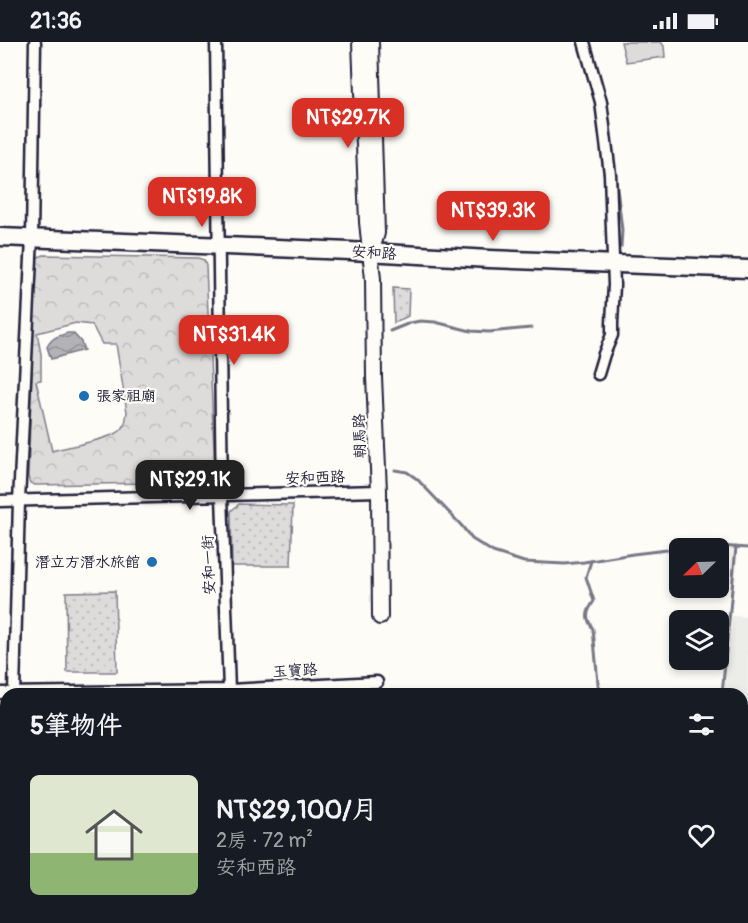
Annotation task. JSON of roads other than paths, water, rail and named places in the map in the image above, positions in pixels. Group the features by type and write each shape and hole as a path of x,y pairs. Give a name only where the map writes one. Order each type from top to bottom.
{"main road":[{"name":"安和路","path":"0,237 748,269"}],"street":[{"path":"14,688 19,501 32,238 35,42"},
{"name":"安和一街","path":"216,42 222,496 229,688"},
{"name":"朝馬路","path":"360,42 367,222 373,279 380,617"},
{"name":"朝馬路","path":"371,42 377,233 371,252"},
{"path":"584,42 601,102 610,174 614,285 612,335 598,374"},
{"name":"安和西路","path":"0,501 379,491"},
{"name":"玉寶路","path":"266,688 377,682"}],"water":[{"path":"73,333 81,342 84,350 51,359 47,347 56,337"}],"waterway":[{"path":"616,180 622,230 621,247"},
{"path":"390,331 420,321 435,322 471,331 489,332 531,328"},
{"path":"395,470 407,472 417,479 472,539 493,552 524,562 565,564 584,562 675,549 689,544 748,548"},
{"path":"723,688 736,547"},
{"path":"591,561 586,577 594,601 588,615 593,629 598,688"}],"place":[{"name":"張家祖廟","path":"84,396"},
{"name":"潛立方潛水旅館","path":"152,562"}]}
